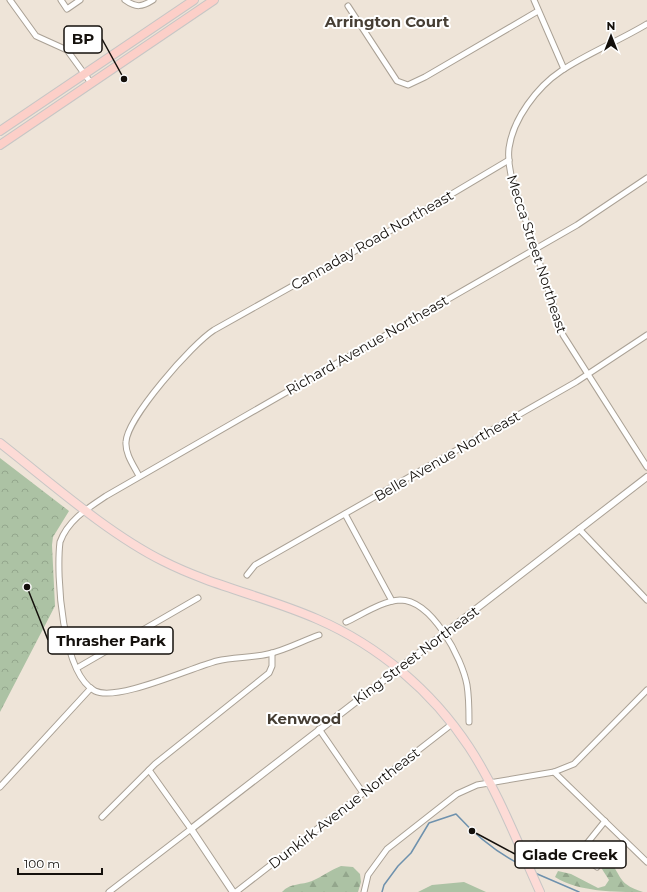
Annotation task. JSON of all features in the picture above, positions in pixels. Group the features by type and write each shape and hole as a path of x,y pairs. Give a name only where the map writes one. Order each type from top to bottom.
{"highway":[{"path":"0,131 194,0"},
{"path":"0,145 214,0"}],"main road":[{"path":"0,443 128,540 162,561 202,578 320,620 356,639 398,668 421,689 452,724 470,749 489,783 540,892"}],"street":[{"path":"10,0 36,36 67,50 91,83"},
{"path":"61,0 67,9 80,0"},
{"path":"125,0 137,6 143,6 153,0"},
{"path":"534,0 564,69"},
{"path":"348,6 391,72 400,83 412,84 538,11"},
{"path":"509,160 510,141 519,119 544,85 564,69 647,24"},
{"name":"Mecca Street Northeast","path":"509,160 511,175 559,327 647,467"},
{"name":"Cannaday Road Northeast","path":"139,476 126,448 129,428 173,370 200,340 509,160"},
{"name":"Richard Avenue Northeast","path":"90,688 77,668 64,628 59,553 60,542 64,532 86,509 139,476 596,213 647,178"},
{"name":"Belle Avenue Northeast","path":"247,575 255,565 588,374 647,335"},
{"name":"King Street Northeast","path":"109,892 647,477"},
{"path":"345,514 392,601"},
{"path":"579,529 647,600"},
{"path":"77,668 198,598"},
{"path":"346,622 392,601 407,601 418,605 428,613 444,634 458,658 464,674 469,696 469,722"},
{"path":"0,787 90,688 102,693 119,692 216,661 272,653 319,635"},
{"path":"102,817 149,770 186,738 269,673 272,668 272,653"},
{"path":"364,891 368,875 372,867 387,849 457,794 470,788 489,783 554,772 574,764 647,690"},
{"name":"Dunkirk Avenue Northeast","path":"236,892 452,724"},
{"path":"320,729 363,793"},
{"path":"149,770 233,892"},
{"path":"554,772 647,862"},
{"path":"537,844 563,862 571,860 579,853 605,821"},
{"path":"579,853 597,867"}],"green space":[{"path":"0,458 69,511 53,537 52,545 55,606 0,712"},
{"path":"601,861 610,863 626,884 643,892 597,890 575,886 555,877 558,871 571,874 598,888 605,886 609,880 600,866"},
{"path":"341,866 353,867 360,874 361,882 358,892 282,892 289,887 319,878"},
{"path":"464,882 486,892 418,892 432,885"}],"waterway":[{"path":"382,892 384,885 398,866 411,853 429,823 456,814 471,830 488,844 525,867"},
{"path":"535,873 579,892"}],"place":[{"name":"BP","path":"124,79"},
{"name":"Thrasher Park","path":"27,587"},
{"name":"Glade Creek","path":"472,831"}],"district":[{"name":"Arrington Court","path":"387,21"},
{"name":"Kenwood","path":"304,718"}]}
